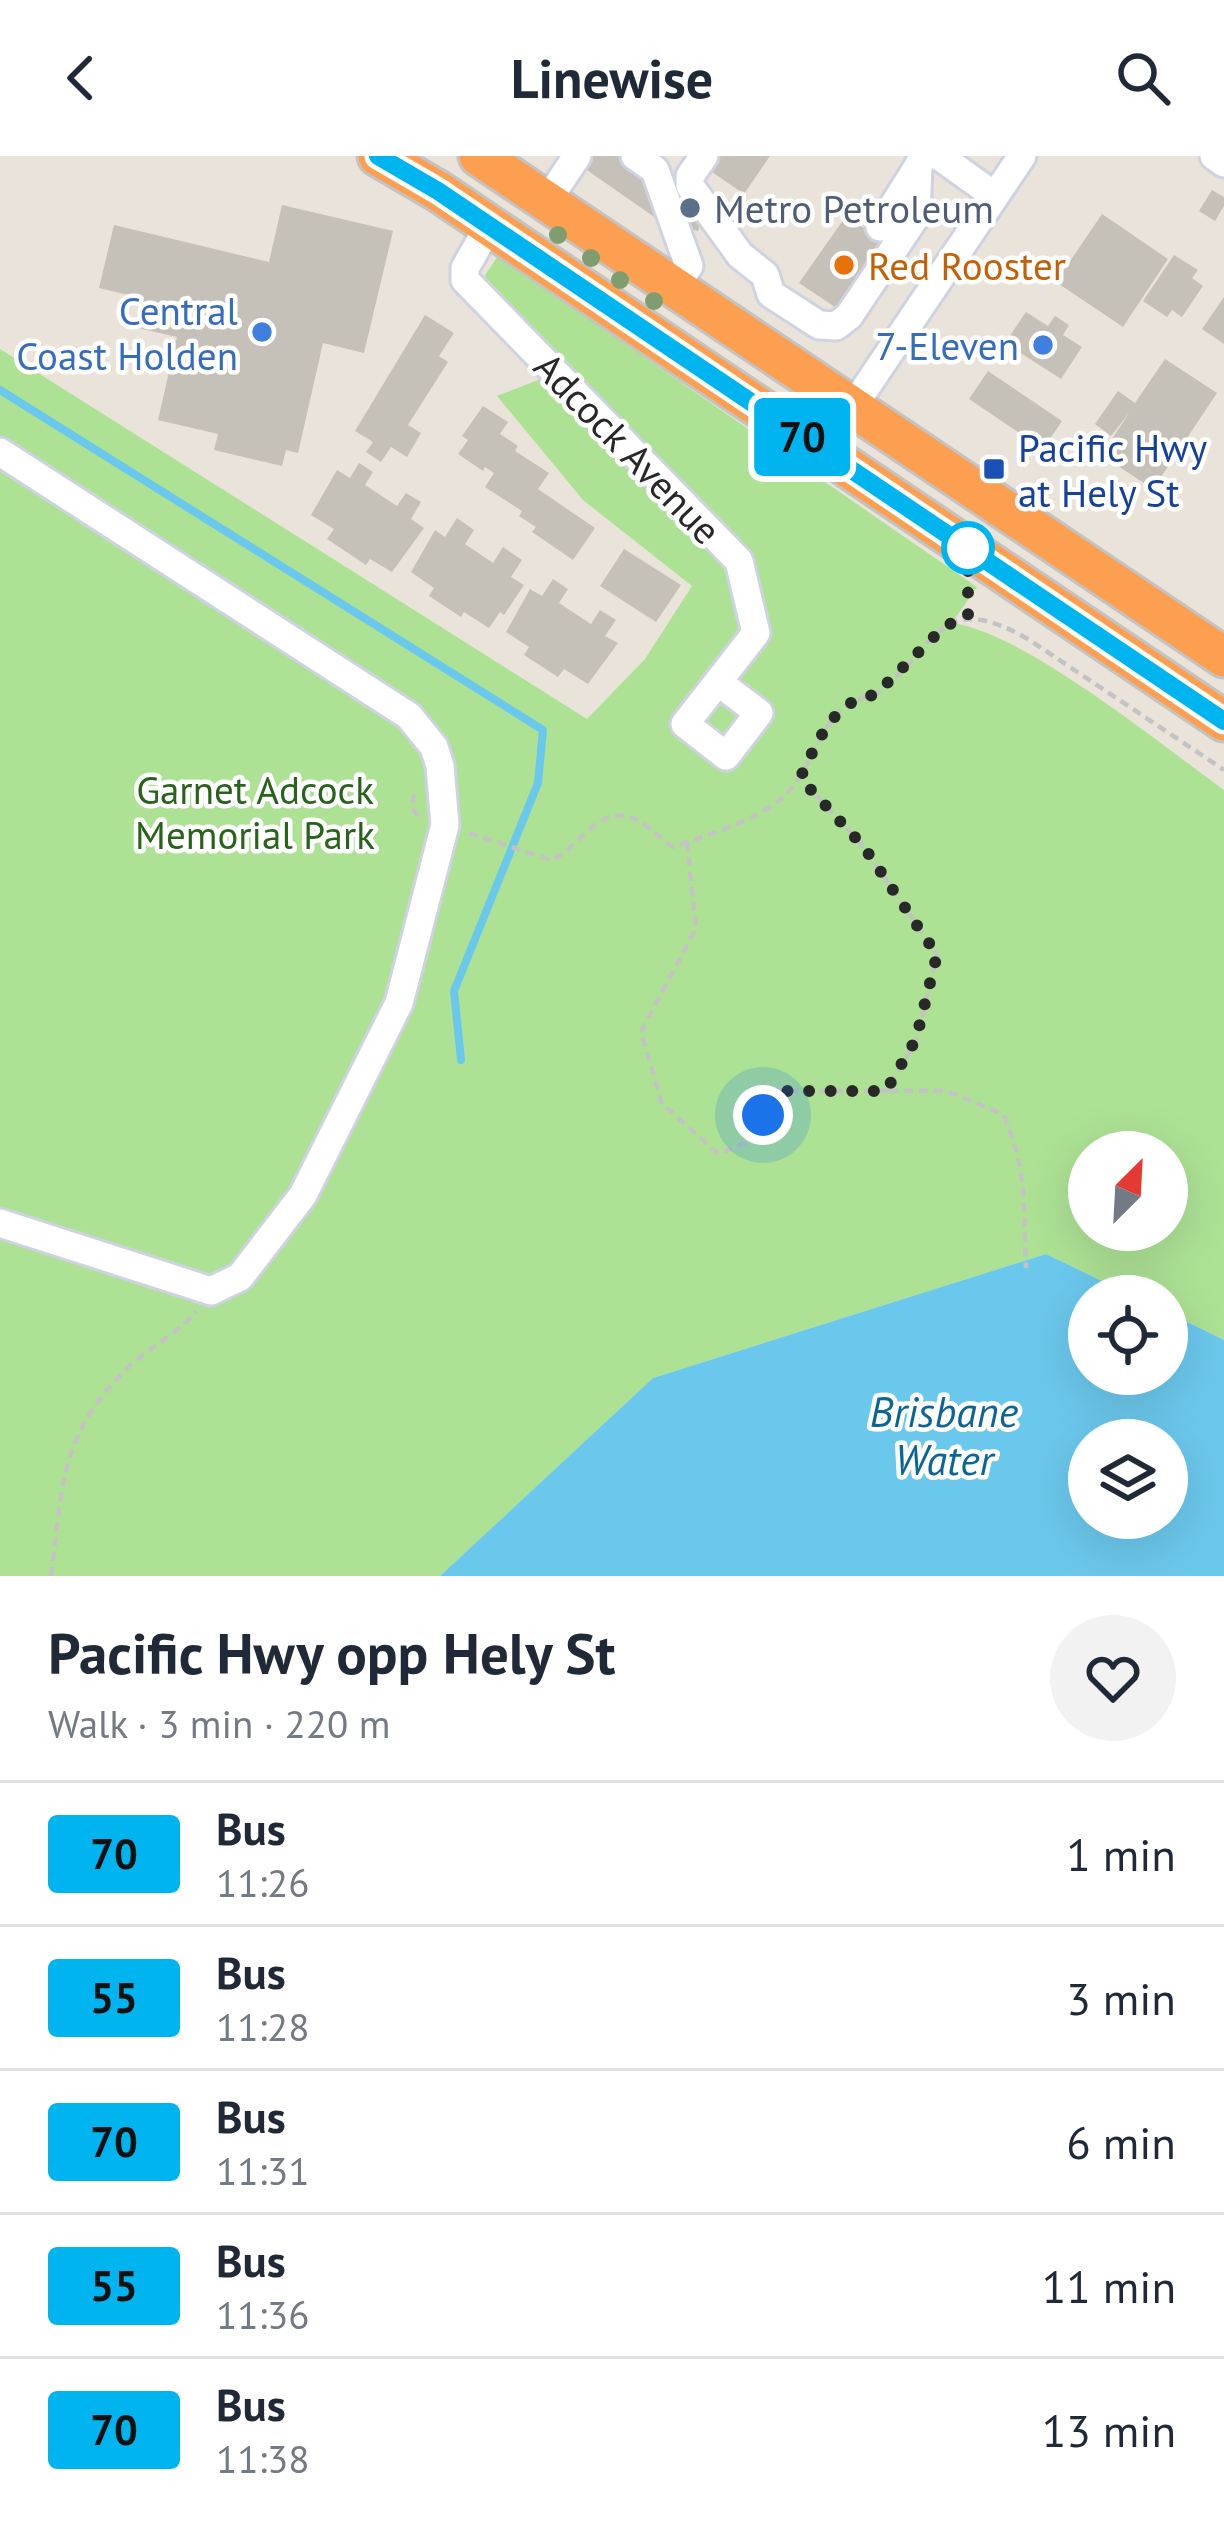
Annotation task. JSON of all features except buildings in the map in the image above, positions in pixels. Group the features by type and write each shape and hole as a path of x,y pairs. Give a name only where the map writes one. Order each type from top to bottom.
{"highway":[{"path":"378,156 1224,721"},
{"path":"479,156 1224,657"}],"street":[{"path":"547,202 578,156"},
{"path":"635,156 655,170 689,266 674,288"},
{"path":"704,156 690,176 690,187 740,255 766,275 771,294 818,326 836,326 849,316 916,216 927,159"},
{"path":"823,451 1022,156"},
{"path":"1214,156 1224,163"},
{"path":"927,159 995,196"},
{"path":"880,227 927,159"},
{"name":"Adcock Avenue","path":"489,226 464,280 739,561 756,633 718,682"},
{"path":"0,452 409,716 434,747 446,825 399,1003 303,1195 240,1277 211,1291 0,1223"}],"path":[{"path":"488,840 537,858 563,855 592,824 610,817 631,817 673,847 776,803 800,778 832,718 844,706 875,695 945,626 968,617 1002,625 1028,639 1224,770"},
{"path":"800,778 864,847 937,955 916,1039 886,1091"},
{"path":"687,842 696,928 641,1032 662,1104 719,1154 757,1138 769,1091 947,1091 1003,1114 1018,1146 1024,1178 1026,1268"},
{"path":"51,1576 67,1458 87,1413 127,1367 187,1322 211,1291"}],"green space":[{"name":"Garnet Adcock Memorial Park","path":"498,256 977,587 952,623 982,631 1053,668 1224,790 1224,1340 1188,1322 1188,1275 1090,1275 1046,1254 653,1378 440,1576 0,1576 0,349 587,719 645,659 692,586 583,500 497,396 564,370 490,296 485,275"}],"water":[{"name":"Brisbane Water","path":"1046,1254 1090,1275 1068,1275 1068,1395 1188,1395 1188,1322 1224,1340 1224,1576 440,1576 653,1378"}],"waterway":[{"path":"0,390 543,730 538,783 454,991 461,1060"}],"bus line":[{"name":"70","path":"378,156 438,191 1224,721"}],"place":[{"name":"Metro Petroleum","path":"690,208"},
{"name":"Red Rooster","path":"844,265"},
{"name":"Central Coast Holden","path":"262,332"},
{"name":"7-Eleven","path":"1043,345"},
{"name":"Pacific Hwy at Hely St","path":"994,469"}],"route":[{"path":"763,1115 769,1091 886,1091 916,1039 937,955 864,847 800,778 832,718 844,706 888,686 945,626 968,617 968,548"}]}
